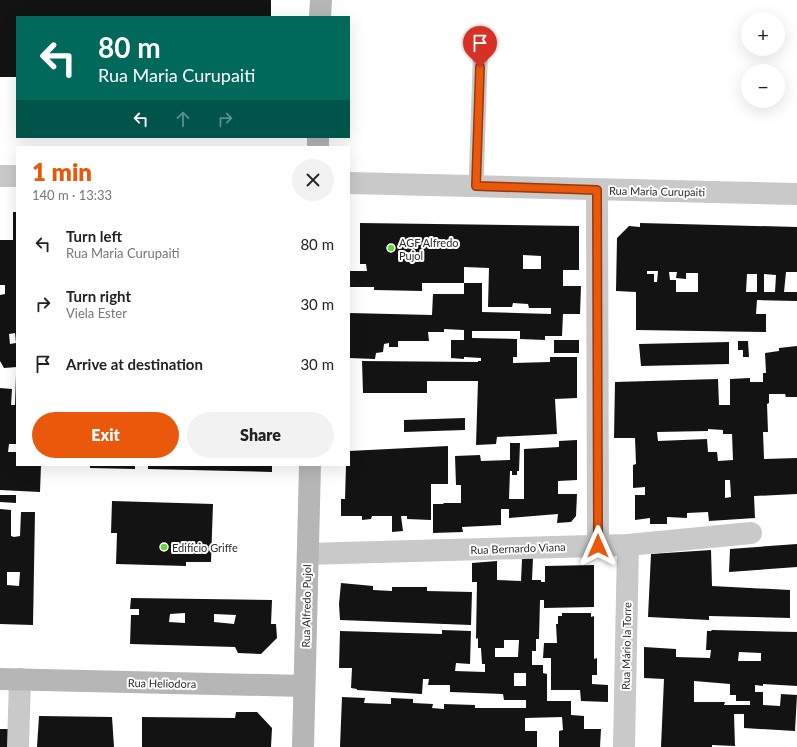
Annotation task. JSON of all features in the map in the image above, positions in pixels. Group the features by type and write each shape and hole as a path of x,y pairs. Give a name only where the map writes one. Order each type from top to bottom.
{"main road":[{"path":"320,16 321,0"},
{"name":"Rua Alfredo Pujol","path":"303,747 310,466"},
{"name":"Rua Heliodora","path":"10,679 304,686"}],"street":[{"path":"0,176 16,176"},
{"name":"Rua Maria Curupaiti","path":"350,182 597,190 797,194"},
{"path":"597,190 598,546"},
{"name":"Rua Bernardo Viana","path":"308,554 628,545 751,533"},
{"name":"Rua Mário la Torre","path":"624,747 628,545"},
{"name":"Rua Heliodora","path":"10,679 18,747"}],"lane":[{"path":"476,186 481,37"}],"building":[{"path":"0,0 271,0 271,16 16,16 16,77 0,77"},
{"path":"13,212 16,212 16,343 16,367 4,368 0,361 0,295 5,294 5,285 0,285 0,240 13,240","holes":["15,333 16,343 10,344 9,334"]},
{"path":"360,223 579,226 579,270 563,270 563,286 581,286 580,314 563,314 562,336 545,336 545,340 520,339 520,331 472,331 472,338 517,339 517,357 513,357 513,363 550,362 550,357 577,357 577,398 555,399 557,434 497,437 496,444 476,445 478,381 427,381 427,393 363,393 362,361 481,361 481,358 451,358 451,340 464,340 464,330 444,329 444,332 428,332 429,341 398,341 398,347 389,347 389,343 384,344 383,352 376,353 375,359 350,358 350,313 432,315 433,294 464,294 464,283 422,283 422,291 374,290 374,287 350,287 350,271 367,271 366,264 360,264","holes":["523,255 541,256 541,269 523,269","464,267 489,268 488,307 512,307 513,303 528,304 529,308 551,308 551,314 482,312 482,283 464,283"]},
{"path":"640,223 797,227 797,272 786,272 784,292 797,292 797,301 757,300 756,314 766,314 766,332 636,330 636,292 616,291 617,238 629,226 640,227","holes":["647,271 658,271 657,282 654,282 654,274 647,274","669,272 677,272 676,278 686,279 686,273 698,273 698,292 676,292 676,280 670,280","747,274 757,274 757,292 746,292","764,274 776,275 775,292 764,292"]},
{"path":"554,340 579,340 579,353 554,353"},
{"path":"738,341 748,341 749,357 743,357 743,350 738,350"},
{"path":"729,342 729,364 641,366 639,344"},
{"path":"797,346 797,397 786,397 785,394 769,394 769,403 767,404 768,432 763,432 764,459 797,458 797,494 754,496 755,518 709,521 708,512 687,513 687,518 667,517 667,524 650,524 650,518 635,520 635,495 645,495 645,487 633,488 633,465 636,464 635,438 614,438 615,382 718,379 719,405 730,405 730,379 750,378 750,382 763,382 763,373 766,373 765,353 779,351 779,348","holes":["708,429 723,430 723,434 732,434 733,460 718,461 717,452 708,452 707,439 658,441 657,432 708,431","725,480 730,480 731,497 725,498"]},
{"path":"16,374 16,444 9,444 8,452 16,452 16,466 41,466 40,492 0,490 0,388 12,389 11,405 15,405"},
{"path":"465,418 465,430 404,432 404,420"},
{"path":"577,440 577,480 558,481 558,494 577,494 576,516 571,522 557,523 558,514 509,518 509,509 501,509 501,525 462,527 463,532 433,533 433,504 461,503 461,485 456,485 455,456 480,455 481,461 510,460 510,443 520,443 519,471 517,471 517,475 512,475 512,471 510,471 509,499 524,499 524,449 559,447 559,441"},
{"path":"448,446 448,484 431,484 431,520 407,519 407,516 401,516 403,531 392,532 392,516 372,516 371,519 362,520 362,516 341,516 341,499 345,499 346,466 350,466 350,451"},
{"path":"90,466 135,466 135,469 90,468"},
{"path":"148,466 272,466 272,472 148,469"},
{"path":"0,495 16,495 16,503 0,502"},
{"name":"Edifício Griffe","path":"112,501 213,504 211,562 186,562 186,566 116,564 117,533 111,533"},
{"path":"0,509 11,510 11,536 14,537 20,536 21,512 35,512 33,625 0,624","holes":["7,572 20,572 19,586 7,585"]},
{"path":"797,544 797,567 729,572 730,549"},
{"path":"711,550 712,586 790,590 790,618 709,616 709,620 648,617 651,554"},
{"path":"533,558 532,580 541,580 541,582 545,582 545,566 594,565 594,607 544,608 544,600 540,600 539,639 536,639 536,651 532,651 532,665 543,665 543,673 547,674 547,701 571,701 571,715 584,716 584,729 601,729 600,747 559,747 559,731 563,730 562,717 525,718 525,731 537,731 537,747 340,747 342,697 365,698 364,703 391,704 391,698 413,699 413,703 433,704 432,708 444,709 444,704 475,705 475,708 526,708 526,700 504,700 503,694 450,692 450,685 428,685 429,679 423,679 422,694 357,690 351,688 352,668 339,668 340,631 442,634 442,630 471,631 470,664 456,663 455,671 485,672 485,664 482,664 481,648 478,648 478,638 476,639 477,582 472,582 472,563 497,561 497,580 521,581 522,559","holes":["504,640 519,640 518,657 495,657 495,648 504,648","514,673 526,673 526,686 514,686"]},
{"path":"341,583 373,586 373,590 392,591 392,587 427,587 427,591 472,592 471,625 340,620 339,604"},
{"path":"131,598 272,600 271,624 276,624 277,638 261,654 238,653 235,647 130,644 131,615 139,615 139,609 130,609","holes":["185,613 185,623 169,622 170,614","214,614 236,615 234,624 214,622"]},
{"path":"562,613 591,613 591,617 594,616 594,659 597,658 597,675 592,675 592,684 608,685 608,702 581,701 580,690 551,690 551,658 543,658 544,643 557,643 556,624 558,624 558,616 562,616"},
{"path":"707,631 797,632 797,686 755,685 755,692 763,692 763,705 780,706 781,694 797,695 795,731 744,728 744,714 734,714 735,746 712,745 712,747 661,747 664,679 644,678 644,647 676,649 676,657 710,658 711,650 706,650","holes":["739,652 761,653 761,661 738,661","694,681 730,684 730,695 736,695 736,701 750,701 750,705 724,705 725,702 694,702"]},
{"path":"236,712 257,712 272,728 271,747 142,747 142,717 235,718"},
{"path":"39,716 112,717 114,747 37,747"},
{"path":"0,729 11,729 11,747 0,747"}],"place":[{"name":"AGF Alfredo Pujol","path":"391,248"},
{"name":"Edifício Griffe","path":"164,547"}],"route":[{"path":"480,67 476,186 597,190 598,546"}]}
